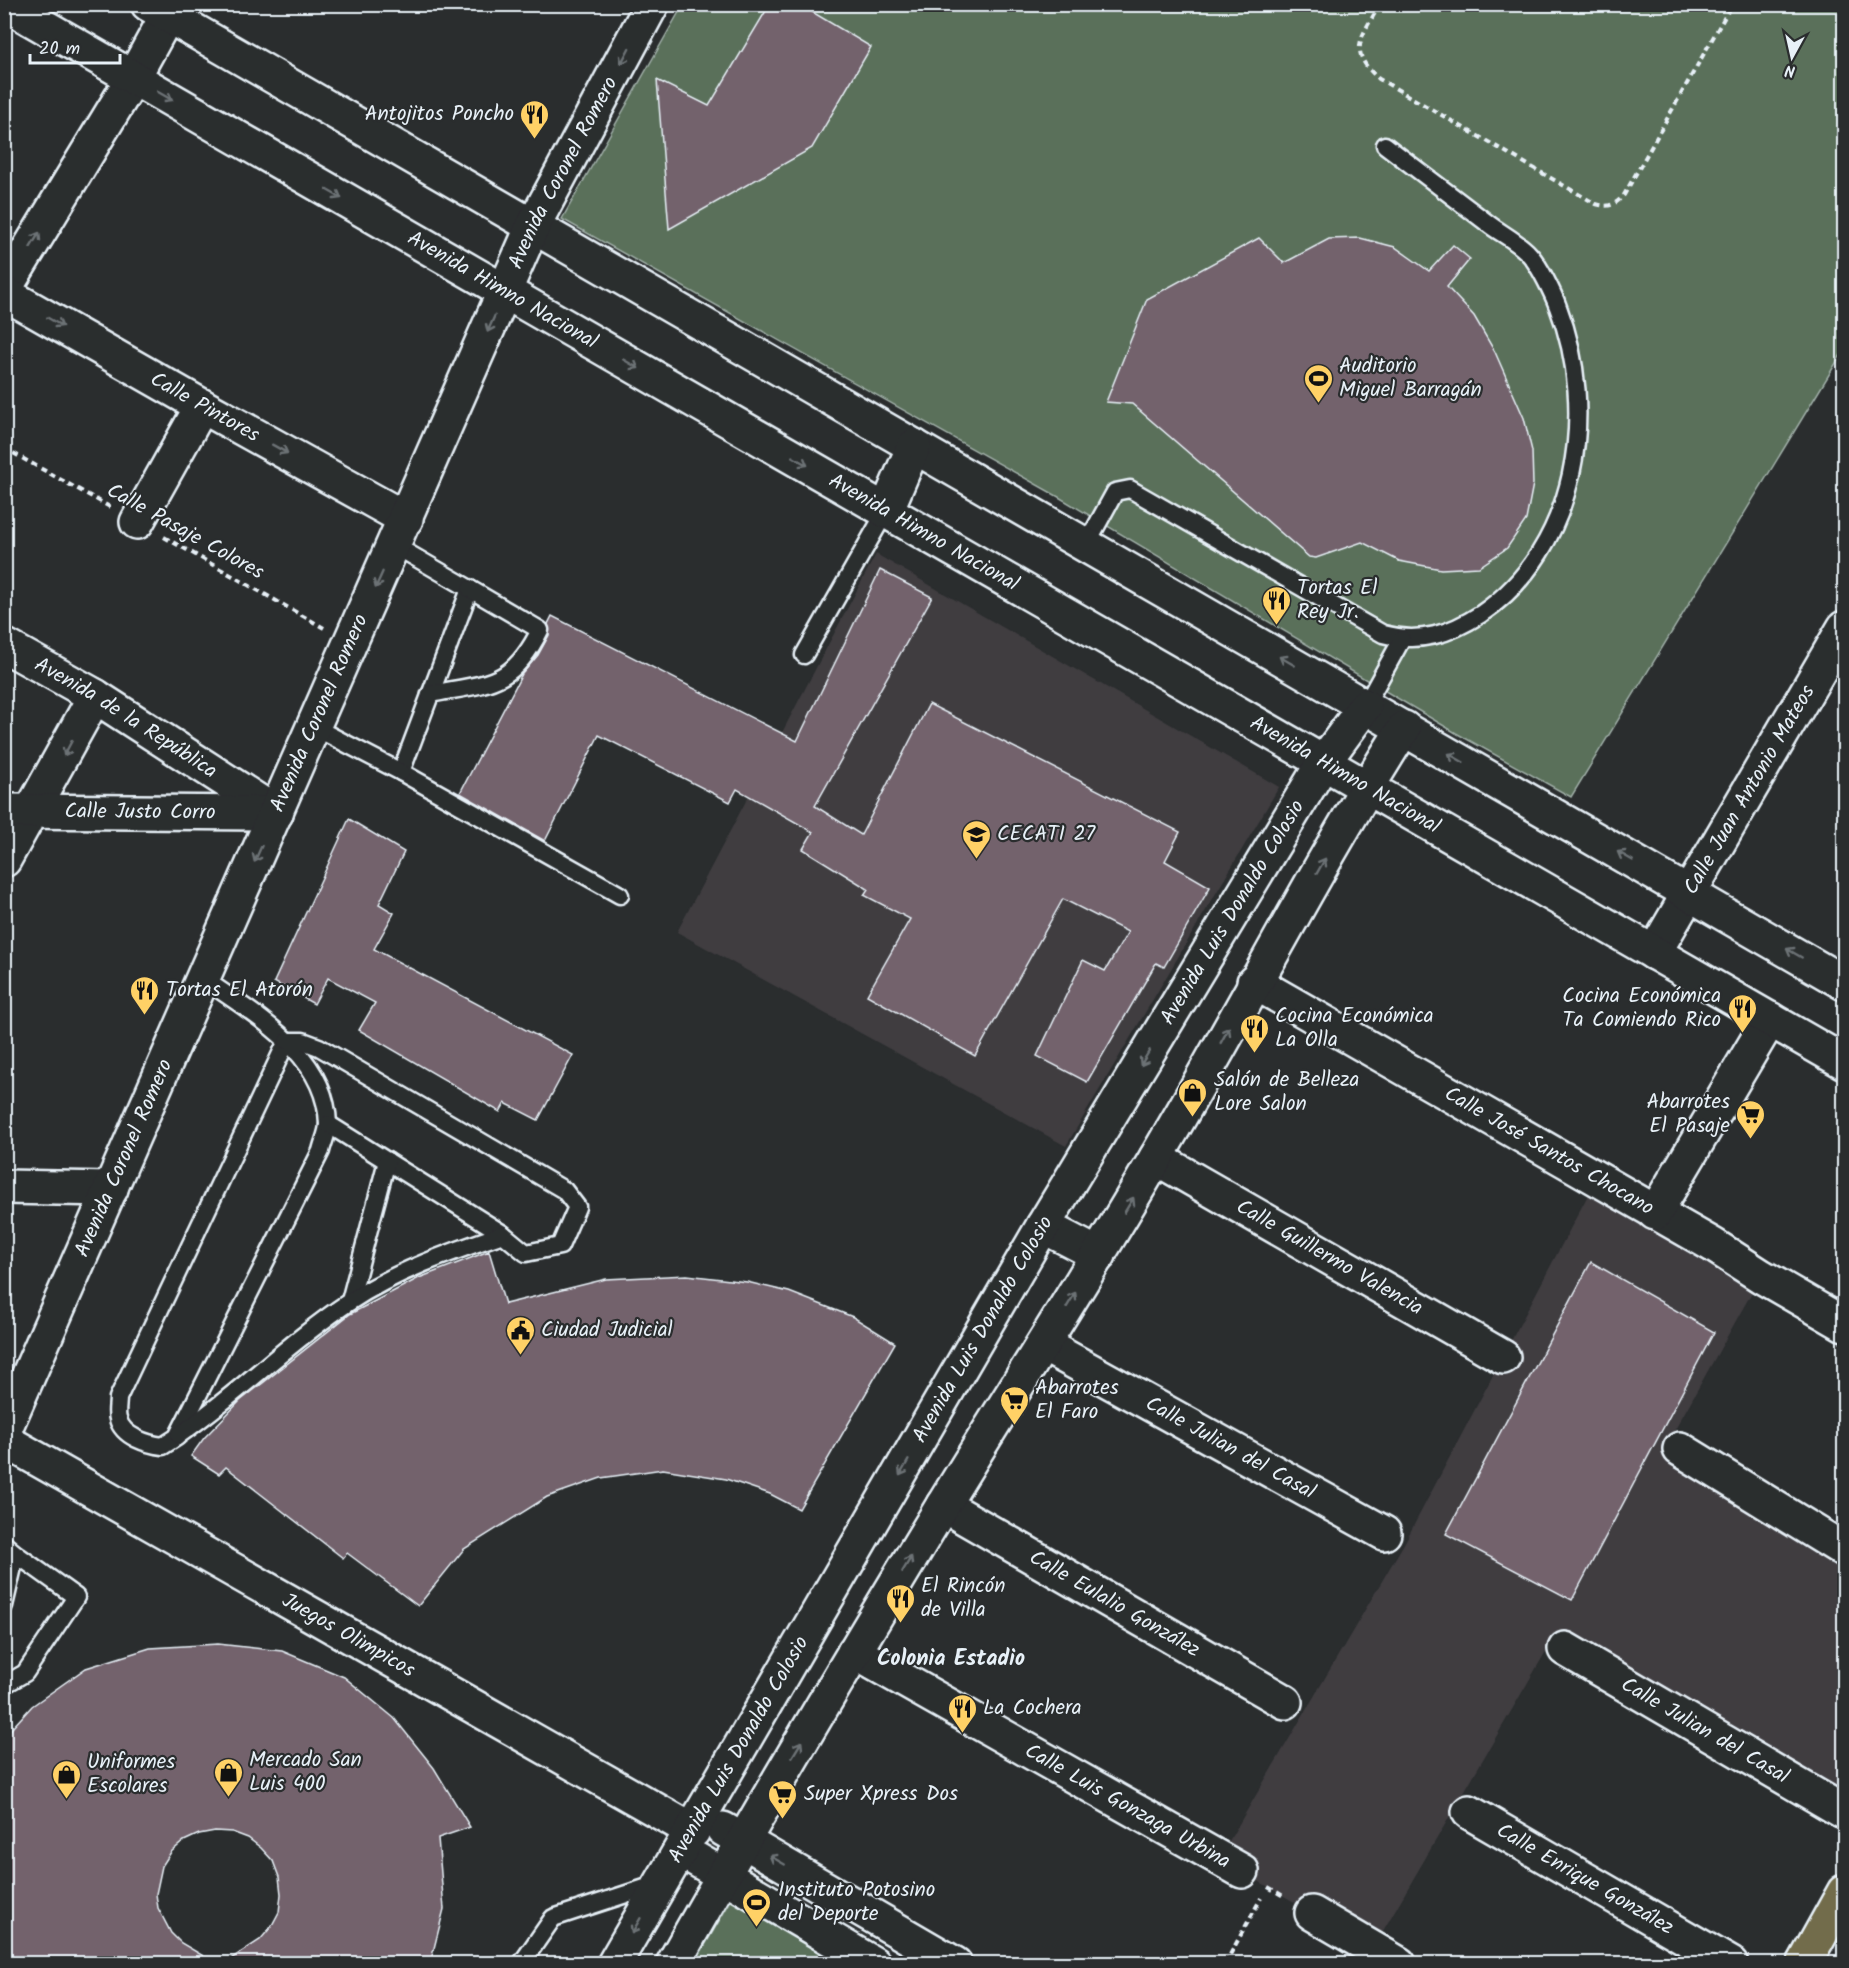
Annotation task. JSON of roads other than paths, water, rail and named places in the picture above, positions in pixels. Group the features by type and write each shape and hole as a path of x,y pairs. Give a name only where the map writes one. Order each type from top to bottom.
{"main road":[{"path":"1804,1964 1845,1892"}],"street":[{"name":"Avenida Himno Nacional","path":"5,4 1323,764 1367,787 1845,1062"},
{"name":"Avenida Coronel Romero","path":"4,1431 533,226 652,4"},
{"path":"4,292 133,78 157,10 1845,983"},
{"name":"Calle Pintores","path":"4,292 202,406 400,532"},
{"path":"137,522 202,406"},
{"path":"886,511 914,446"},
{"name":"Calle Juan Antonio Mateos","path":"1654,953 1845,628"},
{"name":"Avenida de la República","path":"4,645 95,696 276,813"},
{"path":"4,860 19,812 95,696"},
{"name":"Avenida Luis Donaldo Colosio","path":"614,1964 1043,1226 1323,764 1365,706"},
{"path":"673,1964 854,1652 1099,1255 1254,982 1367,787 1404,728"},
{"name":"Calle Justo Corro","path":"19,812 130,810 276,813"},
{"name":"Calle José Santos Chocano","path":"1254,982 1713,1245 1761,1276 1845,1324"},
{"path":"1646,1207 1770,1019"},
{"name":"Calle Guillermo Valencia","path":"1156,1158 1503,1357"},
{"path":"4,1187 111,1189"},
{"path":"1043,1226 1099,1255"},
{"name":"Calle Julian del Casal","path":"1044,1345 1384,1533"},
{"name":"Juegos Olimpicos","path":"4,1440 692,1833"},
{"path":"1680,1449 1845,1550"},
{"name":"Calle Eulalio González","path":"943,1505 1285,1702"},
{"name":"Calle Julian del Casal","path":"1565,1649 1845,1812"},
{"name":"Calle Luis Gonzaga Urbina","path":"854,1652 1254,1879"},
{"name":"Calle Enrique González","path":"1469,1812 1731,1964"},
{"path":"692,1833 743,1840 955,1964"},
{"path":"692,1833 723,1875 874,1964"},
{"path":"1312,1913 1399,1964"}],"lane":[{"path":"1086,545 1115,492 1130,489 1383,634 1402,639 1420,639 1457,630 1497,603 1530,569 1551,536 1570,484 1578,421 1573,361 1561,317 1530,255 1385,145"},
{"path":"804,655 886,511"},
{"path":"400,532 470,589 540,630 528,655 497,681 430,694"},
{"path":"401,772 470,589"},
{"path":"1365,706 1402,639"},
{"path":"314,727 401,772 620,895"},
{"path":"177,1437 321,1151 328,1124 320,1087 303,1058 287,1041 204,979"},
{"path":"287,1041 303,1041 319,1047 564,1190 577,1207 560,1246 526,1253 503,1234 328,1124"},
{"path":"287,1041 118,1398 118,1419 129,1434 146,1444 163,1446 212,1412 292,1344 350,1301 433,1259 503,1234"},
{"path":"350,1301 387,1161"},
{"path":"4,1606 10,1549"},
{"path":"4,1685 25,1673 76,1598 10,1549"},
{"path":"521,1964 553,1918 661,1882"}],"place":[{"name":"Antojitos Poncho","path":"535,140"},
{"name":"Auditorio Miguel Barragán","path":"1318,404"},
{"name":"Tortas El Rey Jr.","path":"1276,626"},
{"name":"CECATI 27","path":"976,860"},
{"name":"Tortas El Atorón","path":"145,1016"},
{"name":"Cocina Económica Ta Comiendo Rico","path":"1742,1034"},
{"name":"Cocina Económica La Olla","path":"1254,1054"},
{"name":"Salón de Belleza Lore Salon","path":"1193,1118"},
{"name":"Abarrotes El Pasaje","path":"1751,1140"},
{"name":"Ciudad Judicial","path":"520,1356"},
{"name":"Abarrotes El Faro","path":"1014,1426"},
{"name":"El Rincón de Villa","path":"900,1624"},
{"name":"La Cochera","path":"962,1734"},
{"name":"Mercado San Luis 400","path":"228,1798"},
{"name":"Uniformes Escolares","path":"66,1800"},
{"name":"Super Xpress Dos","path":"783,1820"},
{"name":"Instituto Potosino del Deporte","path":"757,1928"}],"district":[{"name":"Colonia Estadio","path":"951,1659"}]}
